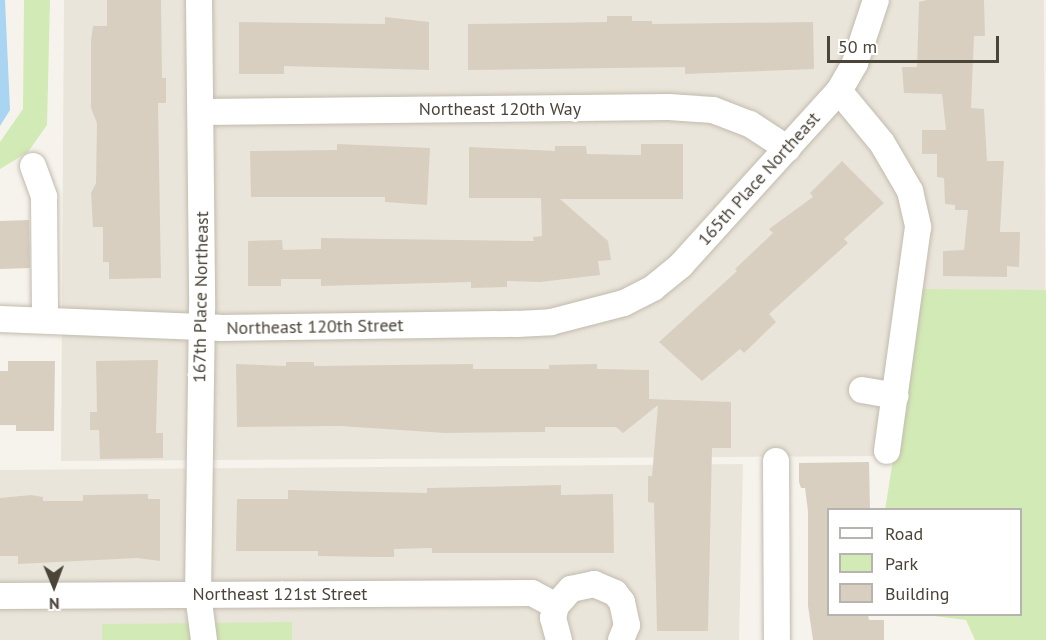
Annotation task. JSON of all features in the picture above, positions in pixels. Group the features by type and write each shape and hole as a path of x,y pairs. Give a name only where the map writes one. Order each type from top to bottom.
{"street":[{"name":"167th Place Northeast","path":"200,0 198,87 202,112 198,594 204,640"},
{"name":"165th Place Northeast","path":"593,313 624,303 653,288 681,265 788,149 839,91 855,63 872,21 876,0"},
{"path":"839,91 882,143 910,192 918,227 887,451"},
{"name":"Northeast 120th Way","path":"202,112 669,107 713,110 750,124 788,149"},
{"path":"33,166 44,197 45,320"},
{"name":"Northeast 120th Street","path":"0,319 201,327 517,324 593,313"},
{"path":"862,390 895,396"},
{"path":"776,461 777,640"},
{"path":"559,640 554,624 556,606 562,596 582,585 605,587 615,593 626,613 621,640"},
{"name":"Northeast 121st Street","path":"0,596 532,593 556,606"}],"shaded area":[{"path":"64,0 1044,0 1046,455 61,461"},
{"path":"743,464 739,640 0,640 0,470"}],"green space":[{"path":"24,0 50,0 47,125 28,152 0,169 0,142 23,109"},
{"path":"920,289 1046,290 1046,640 975,640 966,620 934,616 1022,616 1022,508 885,508"},
{"path":"292,622 292,640 102,640 102,624"}],"water":[{"path":"0,0 5,0 10,110 0,126"}],"building":[{"path":"107,0 161,0 162,78 166,78 166,103 158,103 161,278 109,279 109,262 103,262 103,227 93,227 91,193 96,183 97,123 91,108 91,40 93,26 107,26"},
{"path":"984,0 985,36 974,36 971,108 984,109 987,161 1004,161 1000,232 1020,232 1019,267 1007,266 1007,277 943,276 943,251 964,250 968,210 955,210 955,205 945,204 944,178 937,177 937,154 922,154 922,130 946,130 942,94 904,93 902,67 917,67 919,2"},
{"path":"607,16 632,16 632,21 652,21 652,24 813,22 814,69 685,74 685,67 468,70 468,24 607,22"},
{"path":"385,17 429,22 429,70 284,66 284,74 239,74 239,22 385,24"},
{"path":"337,144 430,148 427,205 385,202 385,197 251,197 250,151 337,150"},
{"path":"641,144 683,144 683,199 560,199 608,241 611,260 598,261 600,275 540,282 507,281 507,287 471,288 471,282 321,286 321,279 281,279 281,286 248,286 248,241 282,240 283,250 321,249 321,238 534,241 533,237 542,236 541,198 469,198 469,147 555,151 555,146 586,146 587,154 641,155"},
{"path":"842,161 884,203 844,239 848,243 769,314 776,322 744,353 740,349 702,381 659,342 737,271 735,269 773,233 769,229 813,197 810,193"},
{"path":"29,220 30,268 0,269 0,221"},
{"path":"158,360 156,433 163,433 163,458 100,459 99,430 90,430 90,412 97,412 96,361"},
{"path":"8,361 55,361 54,431 16,431 16,425 0,425 0,371 8,371"},
{"path":"286,362 314,362 314,366 473,364 473,369 549,369 549,365 597,364 597,369 649,370 649,399 731,402 731,448 712,448 708,631 657,631 654,503 648,502 648,476 652,476 658,405 623,433 616,427 545,427 545,432 445,433 340,426 237,427 236,364 286,366"},
{"path":"869,462 870,508 827,508 827,616 868,616 869,620 884,620 884,640 813,640 808,606 808,511 805,488 801,488 799,482 799,463"},
{"path":"561,485 561,495 613,494 614,553 432,553 432,548 394,549 394,557 371,557 318,556 318,551 236,551 237,499 288,499 288,490 427,493 427,488"},
{"path":"148,494 148,499 160,499 160,561 137,558 18,564 18,556 0,556 0,498 31,495 43,497 43,501 83,501 83,495"}]}
